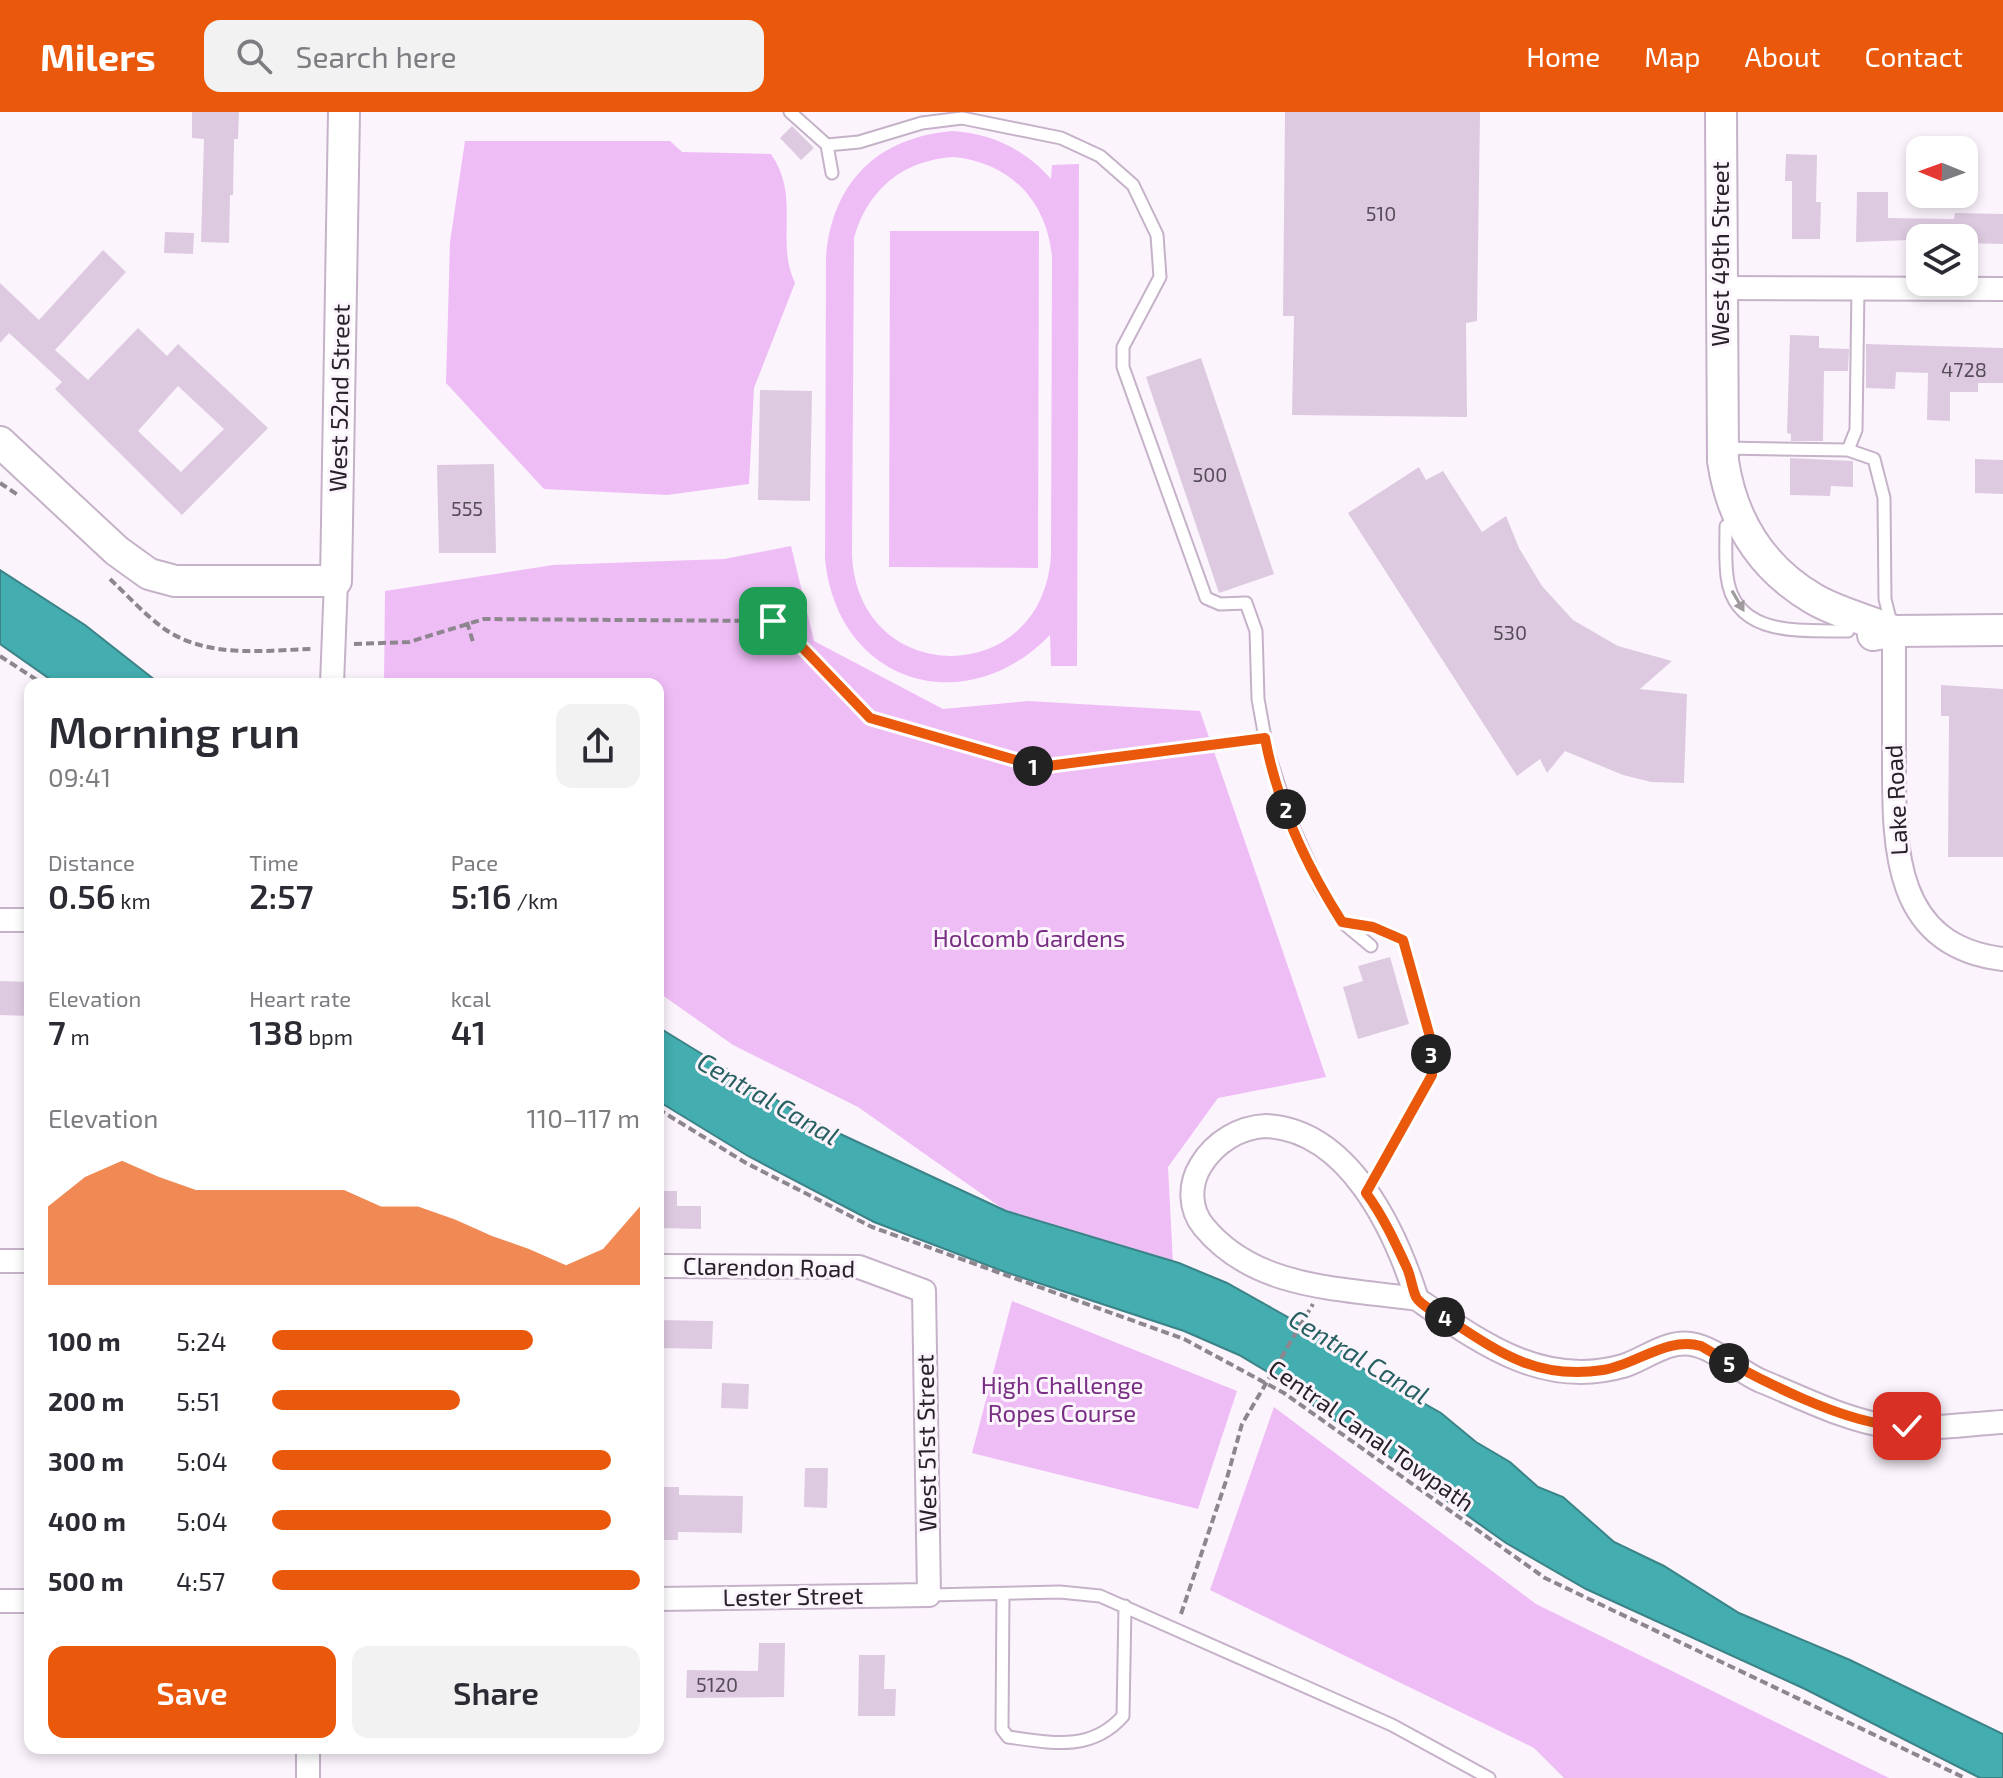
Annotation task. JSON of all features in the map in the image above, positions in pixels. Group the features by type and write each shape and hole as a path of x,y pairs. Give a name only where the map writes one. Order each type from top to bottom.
{"street":[{"name":"West 52nd Street","path":"332,678 344,112"},
{"name":"West 49th Street","path":"1719,484 1723,448 1721,112"},
{"path":"1720,288 2003,289"},
{"name":"West 49th Street","path":"1719,484 1709,429 1722,396"},
{"path":"0,442 117,551 137,567 162,579 336,581"},
{"path":"1719,484 1726,526 1746,557 1779,594 1806,613 1848,631 1876,636 1894,631 2003,630"},
{"path":"1719,484 1755,548 1792,584 1816,600 1894,631"},
{"name":"Lake Road","path":"1894,631 1894,823 1904,878 1925,922 1945,941 1968,953 2003,959"},
{"path":"0,920 24,920"},
{"path":"1417,1299 1396,1244 1366,1193 1328,1148 1293,1130 1266,1126 1246,1128 1219,1144 1198,1169 1192,1197 1196,1214 1206,1230 1227,1250 1261,1271 1297,1282 1417,1299 1502,1355 1545,1369 1576,1373 1602,1370 1631,1363 1670,1345 1691,1344 1701,1346 1758,1379 1864,1421 1901,1427 2003,1422"},
{"path":"0,1261 24,1261"},
{"name":"Clarendon Road","path":"664,1266 859,1267 924,1291"},
{"name":"West 51st Street","path":"924,1291 929,1595"},
{"name":"Lester Street","path":"664,1599 929,1595"},
{"path":"0,1601 24,1601"},
{"path":"308,1754 308,1778"}],"lane":[{"path":"790,112 827,145 832,173"},
{"path":"827,145 859,142 922,123 962,118 1061,138 1100,156 1133,185 1157,235 1160,277 1123,347 1123,367 1206,598 1220,604 1246,603 1256,631 1258,699 1265,738 1290,820 1320,887 1342,922 1371,946"},
{"path":"1848,450 1856,430 1858,288"},
{"path":"1723,448 1848,450 1874,459 1884,498 1885,599 1894,631"},
{"path":"1342,922 1373,927 1403,940 1430,1037 1432,1075 1366,1193"},
{"path":"929,1595 1060,1592 1100,1596 1392,1725 1489,1778"},
{"path":"1003,1594 1002,1729 1008,1737 1067,1745 1089,1741 1113,1727 1123,1716 1125,1606"}],"path":[{"path":"351,645 409,642 484,619 777,622 870,718 1045,768 1265,738"},
{"path":"467,622 473,642"},
{"path":"0,656 34,678"},
{"name":"Central Canal Towpath","path":"664,1113 746,1163 872,1227 1184,1339 1265,1382 1545,1578 1965,1778"},
{"path":"1176,1628 1242,1424 1307,1316"}],"green space":[{"path":"953,131 994,140 1019,151 1051,179 1052,165 1079,164 1077,666 1051,666 1050,635 1016,662 981,678 945,682 910,676 879,661 853,636 835,601 825,559 826,257 830,230 849,186 864,168 881,154 926,135","holes":["954,157 992,167 1022,188 1042,218 1052,256 1051,555 1040,599 1017,631 986,650 951,656 915,649 884,631 862,599 852,555 854,238 868,205 890,180 904,171 936,159"]},
{"path":"465,141 670,141 682,152 771,154 785,186 787,251 795,283 754,388 749,484 667,495 544,489 446,383 450,242"},
{"path":"890,231 1039,231 1038,568 889,567"},
{"name":"Holcomb Gardens","path":"791,546 814,641 943,709 1028,701 1200,711 1326,1077 1218,1098 1168,1167 1173,1263 1006,1211 858,1107 733,1045 664,996 664,678 384,678 385,591 553,565 724,559"},
{"name":"High Challenge Ropes Course","path":"1012,1301 1237,1391 1198,1509 972,1453"},
{"path":"1274,1407 1536,1604 1889,1778 1564,1778 1534,1748 1210,1590"}],"water":[{"path":"0,570 85,625 152,678 48,678 0,644"},
{"name":"Central Canal","path":"664,1031 806,1118 1006,1211 1179,1263 1227,1283 1327,1339 1365,1370 1441,1413 1476,1442 1510,1462 1538,1487 1563,1497 1614,1542 1664,1566 1739,1613 1850,1660 2003,1734 2003,1778 1980,1778 1805,1689 1586,1589 1506,1543 1382,1451 1320,1411 1286,1383 1239,1355 1184,1331 1005,1272 874,1222 748,1156 664,1105"}],"building":[{"path":"192,112 239,112 238,139 234,139 229,243 201,242 204,139 192,138"},
{"path":"1285,112 1480,112 1477,321 1466,323 1467,417 1292,415 1294,316 1283,316"},
{"path":"792,126 814,148 801,160 780,138"},
{"path":"1786,154 1817,155 1816,202 1821,202 1820,239 1792,239 1792,181 1785,181"},
{"path":"1857,192 1888,192 1888,218 1954,219 1955,213 2003,214 2003,244 1978,243 1978,224 1906,224 1906,240 1856,242"},
{"path":"165,232 194,233 193,254 164,253"},
{"path":"103,250 126,272 55,350 88,380 138,328 167,356 178,344 268,428 182,515 55,389 62,382 9,333 0,343 0,283 39,320","holes":["178,386 224,429 181,472 138,431"]},
{"path":"1790,335 1819,336 1819,348 1849,349 1848,371 1824,371 1823,441 1791,441 1791,434 1787,433"},
{"path":"1866,344 2003,348 2003,383 1978,383 1978,392 1950,392 1950,421 1927,420 1928,373 1896,372 1895,389 1866,388"},
{"path":"1201,358 1274,574 1219,593 1146,377"},
{"path":"760,390 812,391 810,501 758,500"},
{"path":"1790,458 1853,461 1853,487 1831,486 1830,496 1790,495"},
{"path":"1975,459 2003,460 2003,494 1975,493"},
{"path":"494,464 496,553 439,553 437,465"},
{"path":"1419,467 1426,480 1443,471 1482,532 1506,516 1519,548 1542,586 1573,620 1618,646 1672,661 1640,689 1687,694 1684,783 1651,782 1623,775 1565,751 1547,773 1540,759 1517,776 1348,513"},
{"path":"1941,685 2003,689 2003,857 1948,857 1949,716 1941,716"},
{"path":"1390,957 1409,1024 1358,1039 1343,987 1363,981 1358,966"},
{"path":"0,981 24,982 24,1016 0,1015"},
{"path":"664,1191 677,1191 677,1206 701,1206 701,1229 664,1228"},
{"path":"664,1320 713,1321 712,1349 664,1348"},
{"path":"722,1383 749,1384 748,1409 721,1408"},
{"path":"805,1468 828,1468 827,1508 804,1507"},
{"path":"664,1487 679,1487 679,1495 743,1496 742,1533 678,1532 678,1540 664,1540"},
{"path":"759,1643 785,1643 784,1697 686,1698 687,1670 758,1671"},
{"path":"859,1655 885,1655 884,1689 896,1689 895,1716 858,1716"}],"route":[{"path":"773,621 779,623 854,705 870,718 1040,767 1265,738 1290,820 1320,887 1342,922 1373,927 1403,940 1430,1037 1432,1075 1366,1193 1396,1244 1417,1299 1502,1355 1537,1368 1576,1373 1602,1370 1631,1363 1670,1345 1691,1344 1701,1346 1758,1379 1864,1421 1907,1426"}]}
